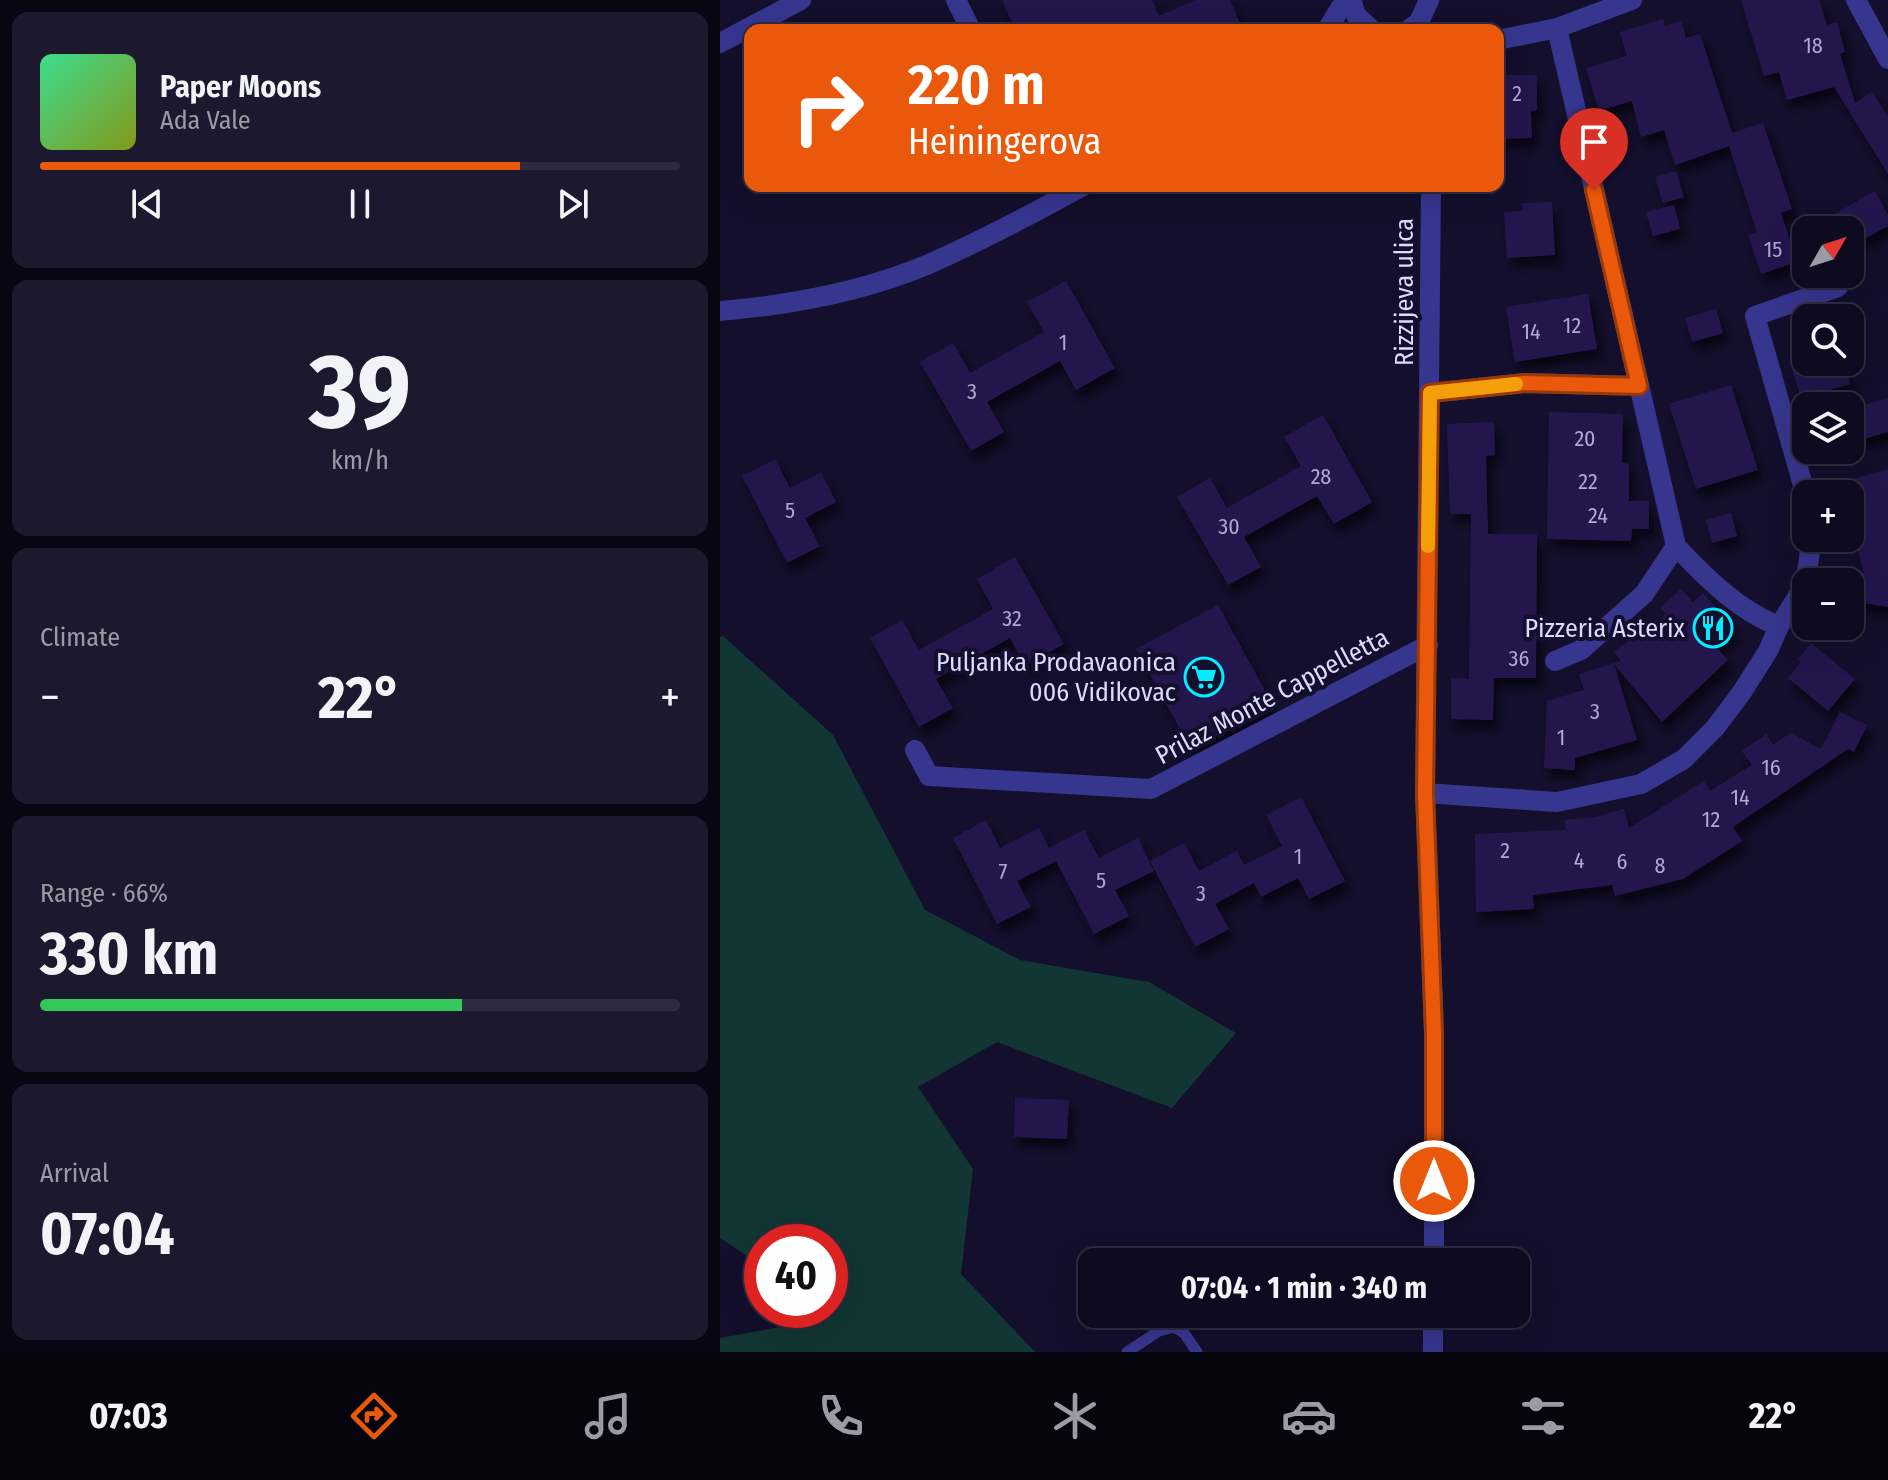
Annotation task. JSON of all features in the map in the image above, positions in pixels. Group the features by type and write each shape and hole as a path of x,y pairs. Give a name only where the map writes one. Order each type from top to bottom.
{"street":[{"path":"756,24 801,0"},
{"path":"956,0 968,24"},
{"path":"1331,24 1348,0 1356,15 1366,24"},
{"path":"1504,39 1557,28 1632,0"},
{"path":"1856,0 1888,59"},
{"path":"1557,28 1676,546 1717,588 1779,626"},
{"path":"720,43 744,30"},
{"path":"720,311 769,307 880,281 929,264 1057,192"},
{"name":"Rizzijeva ulica","path":"1431,192 1425,793 1434,1033 1434,1248"},
{"path":"1801,480 1755,316 1835,288"},
{"path":"1430,393 1525,383 1639,386"},
{"path":"1555,661 1581,650 1644,594 1676,546"},
{"path":"1425,793 1557,802 1641,784 1684,759 1715,728 1762,661 1779,626 1805,585 1810,552"},
{"name":"Prilaz Monte Cappelletta","path":"915,750 929,776 1151,789 1428,645"},
{"path":"1433,1328 1433,1352"}],"lane":[{"path":"1127,1352 1159,1331 1174,1327 1184,1333 1197,1352"}],"green space":[{"path":"723,636 833,735 925,910 1020,960 1149,982 1236,1033 1172,1108 997,1042 918,1087 973,1169 961,1274 1035,1352 720,1352 720,1338 775,1328 848,1328 848,1224 744,1224 744,1254 720,1238 720,637"}],"building":[{"path":"1002,0 1152,0 1159,16 1196,0 1230,0 1240,24 1012,24"},
{"path":"1741,0 1819,0 1827,25 1837,22 1845,52 1840,54 1855,103 1872,92 1888,117 1888,174 1834,87 1787,100 1779,72 1764,76"},
{"path":"1663,19 1665,26 1681,21 1686,38 1700,34 1732,133 1763,123 1792,209 1781,213 1792,247 1792,264 1761,274 1748,235 1757,232 1729,146 1675,165 1664,130 1641,137 1632,101 1599,111 1586,68 1627,56 1620,32"},
{"path":"1504,75 1537,75 1537,110 1531,111 1532,138 1504,139"},
{"path":"1676,171 1684,197 1663,203 1655,177"},
{"path":"1875,191 1888,215 1888,226 1864,239 1864,216 1831,216"},
{"path":"1552,202 1555,255 1507,258 1504,212 1523,211 1522,203"},
{"path":"1674,205 1680,229 1653,236 1646,212"},
{"path":"1066,281 1115,368 1076,390 1060,361 987,402 1004,432 971,451 920,362 953,343 970,373 1044,332 1027,302"},
{"path":"1588,294 1597,349 1515,362 1506,307"},
{"path":"1716,309 1723,333 1692,342 1685,318"},
{"path":"1794,376 1848,376 1850,384 1822,392 1799,392"},
{"path":"1731,385 1758,470 1696,489 1669,404"},
{"path":"1888,398 1888,432 1864,439 1864,405"},
{"path":"1549,412 1623,414 1622,463 1629,464 1629,501 1649,501 1649,529 1632,529 1631,541 1547,539"},
{"path":"1323,415 1372,502 1334,524 1317,496 1244,537 1261,567 1228,585 1177,497 1210,478 1227,508 1301,466 1284,437"},
{"path":"1494,422 1495,455 1486,456 1488,534 1537,534 1536,678 1494,678 1493,720 1451,719 1451,678 1469,679 1471,514 1450,514 1447,424"},
{"path":"775,459 790,488 821,472 836,502 805,518 820,546 787,563 742,476"},
{"path":"1888,469 1888,607 1864,603 1864,568 1858,552 1864,552 1864,480 1850,480"},
{"path":"1731,513 1737,536 1712,543 1706,520"},
{"path":"1015,557 1064,644 1025,666 1010,638 936,679 953,708 919,727 870,638 902,620 919,650 993,609 977,579"},
{"path":"1681,589 1693,602 1703,593 1735,630 1716,647 1728,660 1662,722 1614,664 1637,740 1575,758 1575,770 1544,768 1547,701 1584,690 1579,674 1621,661 1614,652 1632,638 1635,642 1666,614 1660,608"},
{"name":"Puljanka Prodavaonica 006 Vidikovac","path":"1218,605 1273,705 1191,749 1136,649"},
{"path":"1811,643 1855,679 1828,711 1788,678"},
{"path":"1840,712 1867,725 1854,752 1848,749 1733,827 1742,841 1683,879 1615,896 1612,885 1533,895 1534,909 1476,912 1475,834 1566,830 1565,820 1595,817 1624,809 1629,828 1704,781 1710,791 1752,765 1742,751 1766,734 1773,745 1791,733 1821,749"},
{"path":"1301,797 1345,881 1309,899 1298,878 1261,897 1254,883 1215,904 1229,929 1195,947 1150,861 1184,843 1199,871 1237,851 1244,865 1282,846 1266,815"},
{"path":"986,820 1000,848 1039,828 1049,848 1084,830 1099,858 1138,838 1154,871 1115,890 1129,916 1094,934 1056,861 1017,881 1031,907 997,924 953,838"},
{"path":"1015,1098 1069,1100 1067,1139 1014,1137"}],"slow traffic":[{"path":"1428,546 1430,393 1516,384"}],"place":[{"name":"Pizzeria Asterix","path":"1713,628"},
{"name":"Puljanka Prodavaonica 006 Vidikovac","path":"1204,677"}],"route":[{"path":"1434,1181 1434,1033 1425,793 1430,393 1525,383 1639,386 1594,190"}]}
